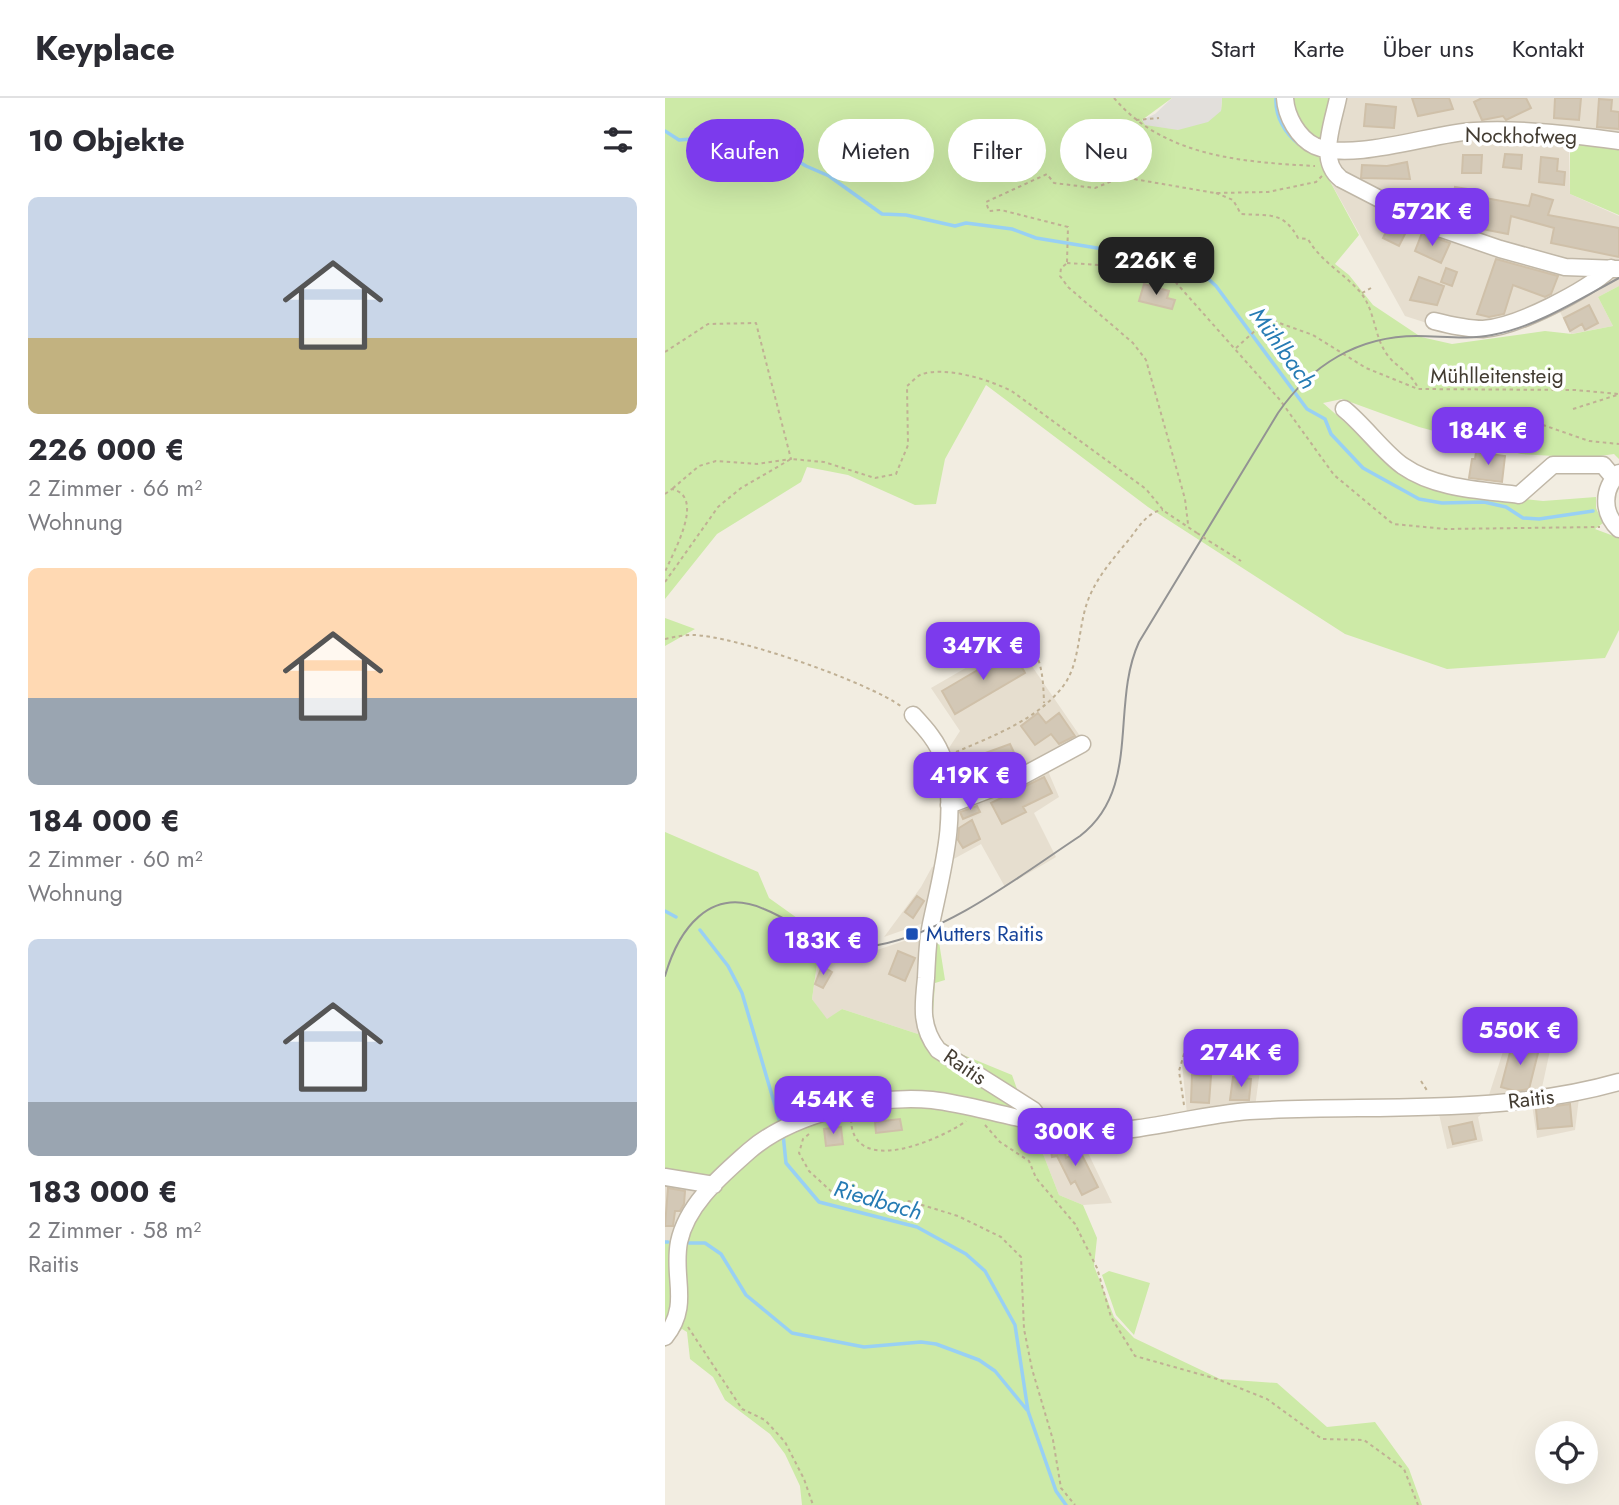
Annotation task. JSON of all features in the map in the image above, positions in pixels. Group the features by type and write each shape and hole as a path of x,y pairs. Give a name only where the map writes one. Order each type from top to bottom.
{"street":[{"path":"1285,98 1289,117 1296,129 1314,145 1328,149"},
{"path":"1338,98 1328,149 1330,167 1341,179 1430,225 1565,267 1615,268"},
{"name":"Nockhofweg","path":"1328,149 1370,148 1474,131 1619,141"},
{"path":"1434,320 1473,329 1496,327 1562,299 1615,268"},
{"path":"1344,409 1366,427 1402,466 1451,486 1519,495 1553,465 1603,465 1617,475 1606,492 1605,500 1611,518 1619,528"},
{"name":"Raitis","path":"913,715 932,737 943,758 949,805 949,834 929,940 923,1016 928,1037 938,1049 1033,1110 1043,1123 1077,1131 1098,1132 1252,1111 1507,1103 1561,1096 1619,1082"},
{"path":"949,805 1017,779 1082,744"},
{"path":"665,1337 679,1314 679,1240 692,1211 714,1185 749,1152 781,1129 813,1115 851,1107 935,1101 1043,1123"},
{"path":"665,1177 714,1185"}],"path":[{"path":"1114,98 1134,119"},
{"path":"1147,119 1159,118"},
{"path":"1152,130 1176,143 1245,162 1330,167"},
{"path":"1067,263 1065,253 1068,227 1001,210 989,211 986,202 1047,174 1054,183 1095,188 1122,177 1215,193 1268,192 1316,182 1330,167"},
{"path":"1215,193 1233,200 1241,214 1282,218 1289,222 1298,238 1308,239 1317,255 1345,275 1361,293 1368,303 1386,353 1412,376 1418,389"},
{"path":"1183,286 1171,277 1134,267 1067,263 1061,268 1060,275 1068,287 1133,343 1146,360 1185,499 1189,517 1187,526"},
{"path":"1361,293 1371,288"},
{"name":"Mühlleitensteig","path":"1235,349 1268,319 1292,325 1366,368 1418,389 1575,390 1619,395"},
{"path":"665,352 708,324 756,323 791,459"},
{"path":"665,494 699,466 716,461 757,464 791,459 824,462 875,478 896,474 908,445 907,386 921,374 961,373 995,382 1032,404 1146,489 1164,511 1241,561"},
{"path":"1573,409 1619,395"},
{"path":"1510,414 1537,420 1543,425 1589,441 1619,444"},
{"path":"665,582 718,507 741,488 791,459"},
{"path":"665,572 688,517 687,498 680,491 672,489"},
{"path":"943,758 1011,727 1045,704 1068,678 1087,602 1099,577 1148,517 1157,511 1164,511"},
{"path":"665,639 690,635 715,638 854,681 889,697 913,715"},
{"path":"982,662 977,648 987,639 1011,636 1030,644 1039,657 1045,704"},
{"path":"1186,1120 1179,1071 1184,1054 1193,1051 1231,1055"},
{"path":"851,1107 855,1138 868,1147 885,1151 907,1148 942,1135 980,1110 985,1126 1000,1142 1029,1161 1036,1178 1075,1224 1097,1268 1111,1317 1135,1356 1217,1379 1267,1399 1322,1439 1364,1440 1404,1469 1418,1505"},
{"path":"812,1132 803,1139 799,1153 809,1171 832,1193 891,1209 909,1201 958,1216 1001,1237 1021,1257 1024,1329 1032,1369 1053,1440 1061,1488 1075,1505"},
{"path":"679,1314 742,1409 765,1420 785,1442 804,1479 813,1505"}],"shaded area":[{"path":"1172,98 1222,98 1221,111 1208,122 1178,130 1152,126 1152,119 1144,119 1155,114"},
{"path":"1332,98 1619,98 1619,147 1570,142 1569,152 1570,194 1619,216 1619,286 1598,297 1613,326 1571,334 1556,304 1461,334 1405,316 1320,163"},
{"path":"1014,640 1080,736 1045,764 1059,797 1034,813 1056,857 1005,887 981,844 950,861 935,919 884,937 921,887 932,867 938,866 940,798 947,751 960,731 931,688"},
{"path":"925,934 918,1034 842,1009 827,1020 812,999 817,964 842,950 877,950"},
{"path":"1509,1033 1551,1046 1541,1092 1579,1098 1575,1130 1537,1138 1532,1105 1489,1108 1478,1117 1483,1141 1447,1149 1436,1101 1488,1098"},
{"path":"1192,1054 1261,1063 1255,1107 1187,1114 1182,1063"},
{"path":"1033,1128 1081,1138 1112,1203 1083,1205 1059,1195"},
{"path":"665,1173 728,1179 668,1242 665,1240"}],"green space":[{"path":"665,98 1172,98 1143,119 1060,119 1060,182 1152,182 1151,119 1221,111 1222,98 1332,98 1320,163 1359,235 1335,264 1349,275 1373,305 1421,337 1452,344 1545,331 1572,334 1613,326 1598,297 1619,286 1619,459 1614,454 1573,460 1572,457 1521,454 1419,427 1342,399 1323,403 1401,472 1478,494 1543,501 1596,497 1596,508 1603,523 1595,529 1619,538 1619,630 1605,658 1447,669 1345,634 1148,507 986,385 945,459 936,504 915,505 848,475 807,467 801,482 717,534 665,599"},
{"path":"1570,142 1619,147 1619,215 1570,194"},
{"path":"665,618 695,629 665,646"},
{"path":"665,832 758,872 769,898 842,950 817,964 812,999 827,1019 842,1009 918,1034 934,933 939,942 945,980 935,983 933,1014 937,1038 961,1054 1012,1075 1017,1089 1015,1104 1033,1128 1059,1195 1083,1205 1097,1238 1094,1266 1114,1317 1134,1338 1220,1379 1277,1383 1327,1427 1375,1422 1409,1469 1422,1505 802,1505 800,1486 785,1454 770,1434 725,1400 713,1377 690,1359 687,1332 682,1329 665,1347 665,1240 668,1242 728,1180 665,1173"},
{"path":"1109,1271 1150,1283 1134,1335 1116,1315 1102,1275"}],"building":[{"path":"1412,98 1449,98 1453,109 1418,116"},
{"path":"1482,98 1526,98 1531,108 1506,120 1503,116 1482,120 1474,102"},
{"path":"1555,98 1581,98 1579,120 1554,118"},
{"path":"1599,99 1612,100 1611,111 1619,112 1619,129 1597,127"},
{"path":"1366,104 1396,107 1394,128 1364,126"},
{"path":"1505,154 1522,155 1521,169 1503,167"},
{"path":"1463,155 1482,155 1481,173 1462,173"},
{"path":"1541,157 1558,159 1557,171 1565,172 1564,185 1539,182"},
{"path":"1407,162 1410,179 1361,178 1362,165 1387,166"},
{"path":"1455,187 1481,191 1480,197 1529,206 1532,194 1553,200 1548,215 1619,228 1619,257 1551,243 1554,228 1511,216 1508,234 1482,229 1483,223 1450,218"},
{"path":"1389,215 1409,226 1399,246 1383,238 1386,232 1381,229"},
{"path":"1422,233 1450,243 1441,263 1415,251"},
{"path":"1496,259 1558,276 1551,294 1545,297 1513,285 1504,314 1489,317 1477,314"},
{"path":"1446,268 1457,272 1452,286 1441,282"},
{"path":"1419,277 1444,286 1437,305 1410,300"},
{"path":"1144,284 1169,291 1167,298 1175,300 1172,309 1139,301"},
{"path":"1589,305 1598,323 1585,330 1582,324 1570,331 1564,318"},
{"path":"1476,452 1505,456 1502,482 1469,478"},
{"path":"1012,650 1025,673 955,714 942,691"},
{"path":"1038,713 1046,723 1059,713 1075,736 1059,744 1051,734 1035,745 1021,726"},
{"path":"1010,744 1018,761 974,776 966,760"},
{"path":"1044,777 1052,793 1023,807 1026,812 1002,824 991,803"},
{"path":"977,806 980,812 963,819 960,812"},
{"path":"972,820 980,839 963,848 958,840 959,828"},
{"path":"917,896 924,901 913,918 905,912"},
{"path":"898,951 915,958 905,981 889,974"},
{"path":"822,966 832,972 823,988 815,984"},
{"path":"1514,1037 1522,1040 1521,1045 1539,1049 1529,1089 1515,1091 1501,1087"},
{"path":"1192,1075 1211,1076 1209,1103 1191,1102"},
{"path":"1233,1077 1251,1079 1249,1100 1230,1100"},
{"path":"1570,1104 1572,1126 1538,1129 1536,1109"},
{"path":"900,1119 902,1130 876,1133 875,1122"},
{"path":"1472,1122 1476,1139 1453,1144 1449,1127"},
{"path":"841,1127 843,1144 826,1146 824,1129"},
{"path":"1063,1141 1066,1158 1080,1151 1098,1187 1082,1195 1075,1181 1071,1184 1057,1156 1052,1157 1050,1144"},
{"path":"668,1188 685,1191 684,1204 680,1211 675,1211 673,1226 665,1226"}],"waterway":[{"path":"1276,98 1282,124 1299,144"},
{"name":"Mühlbach","path":"665,131 679,140 763,140 806,166 829,176 882,214 906,215 955,226 966,223 1012,229 1036,238 1103,249 1119,247 1132,254 1178,262 1190,276 1204,275 1216,286 1307,409 1325,419 1331,434 1363,468 1419,499 1442,503 1484,502 1506,507 1523,518 1539,519 1593,511"},
{"name":"Riedbach","path":"665,911 676,917"},
{"name":"Riedbach","path":"700,930 728,966 742,993 781,1126"},
{"name":"Riedbach","path":"783,1134 786,1163 819,1202 917,1227 966,1254 985,1271 1015,1325 1028,1411 1056,1491 1066,1505"},
{"name":"Riedbach","path":"689,1243 705,1243 721,1254 746,1295 792,1333 864,1347 921,1342 936,1344 979,1360 995,1371 1027,1410"}],"tram line":[{"path":"665,976 678,943 699,917 712,908 727,903 744,903 764,909 841,946 855,948 878,945 931,928 957,915 1080,836 1099,817 1111,795 1122,745 1126,692 1139,642 1278,413 1305,381 1338,356 1375,341 1417,336 1473,337 1525,326 1619,278"}],"place":[{"name":"Mutters Raitis","path":"912,934"}]}
